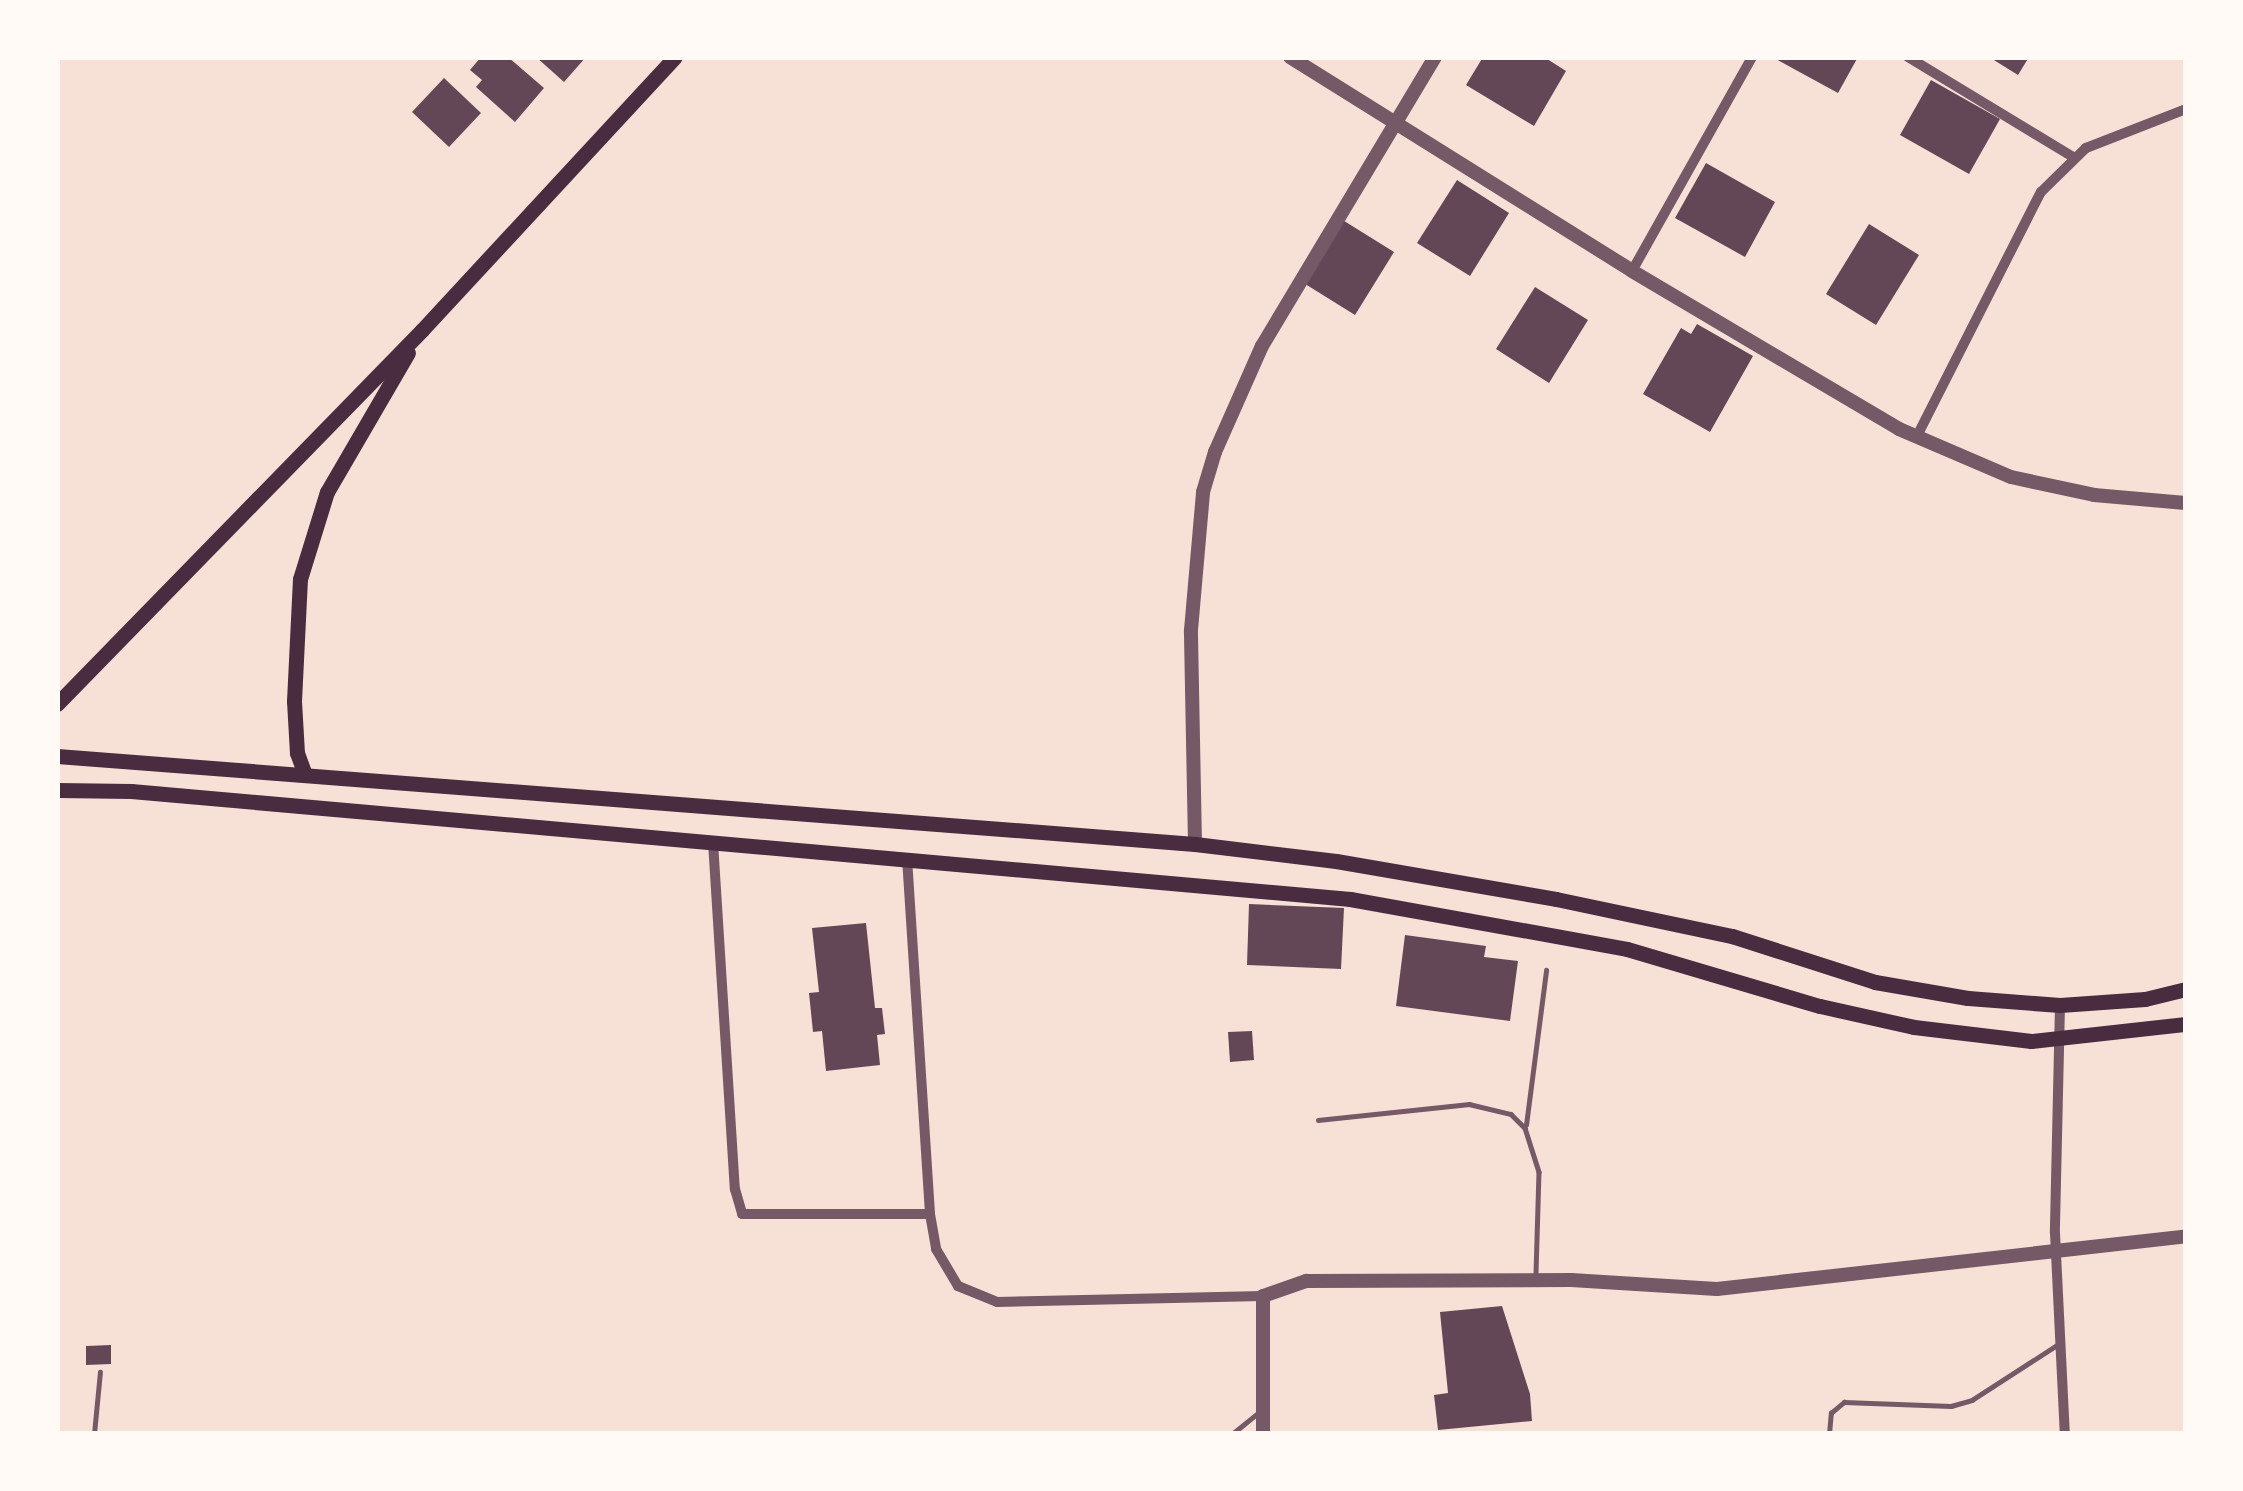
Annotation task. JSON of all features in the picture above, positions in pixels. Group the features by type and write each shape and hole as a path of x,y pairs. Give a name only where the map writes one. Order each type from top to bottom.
{"main road":[{"path":"57,704 422,330 675,57"},
{"path":"304,772 297,753 294,701 300,579 327,492 422,330"},
{"path":"57,756 1195,844 1336,861 1556,899 1732,936 1875,982 1968,998 2060,1005 2145,999 2186,989"},
{"path":"57,790 130,790 1391,906 1627,949 1820,1006 1914,1027 2030,1041 2186,1024"}],"street":[{"path":"1290,57 1632,272 1917,436 2011,477 2094,495 2186,503"},
{"path":"1195,844 1191,630 1203,492 1237,391 1394,119 1435,57"},
{"path":"1632,272 1752,57"},
{"path":"1908,57 2073,157"},
{"path":"1917,436 2042,193 2073,157 2186,109"},
{"path":"713,842 735,1189 742,1214 930,1214"},
{"path":"907,858 930,1214 947,1272 977,1298 997,1302 1263,1296 1306,1281 1536,1280 1717,1289 2186,1236"},
{"path":"2060,1005 2055,1252 2065,1434"},
{"path":"1263,1296 1263,1434"}],"lane":[{"path":"1536,1280 1539,1172 1525,1129 1546,970"},
{"path":"1318,1120 1492,1105 1525,1129"},
{"path":"1829,1434 1832,1413 1844,1402 1951,1406 1972,1400 2060,1343"},
{"path":"94,1434 100,1372"},
{"path":"1232,1434 1262,1410"}],"building":[{"path":"481,57 508,57 544,88 515,122 476,87 482,80 470,70"},
{"path":"536,57 586,57 564,82"},
{"path":"1483,57 1544,57 1566,71 1534,126 1466,85"},
{"path":"1772,57 1858,57 1838,93"},
{"path":"1989,57 2029,57 2018,75"},
{"path":"444,78 481,113 449,147 412,112"},
{"path":"1931,80 2000,119 1969,174 1900,135"},
{"path":"1706,163 1775,202 1745,257 1675,218"},
{"path":"1457,180 1509,213 1470,276 1417,243"},
{"path":"1341,219 1394,252 1355,315 1302,282"},
{"path":"1869,224 1919,255 1876,325 1826,294"},
{"path":"1535,287 1588,320 1549,383 1496,349"},
{"path":"1697,324 1753,356 1710,432 1643,394 1681,328 1691,334"},
{"path":"1249,904 1344,908 1341,969 1247,965"},
{"path":"866,923 875,1008 882,1008 885,1034 877,1035 880,1065 826,1071 822,1031 813,1032 809,993 819,992 812,928"},
{"path":"1405,935 1486,946 1484,957 1518,961 1510,1021 1396,1006"},
{"path":"1252,1031 1254,1060 1230,1062 1228,1032"},
{"path":"1502,1306 1530,1394 1532,1421 1438,1430 1434,1395 1448,1393 1440,1312"},
{"path":"111,1345 111,1364 86,1365 86,1346"}]}
